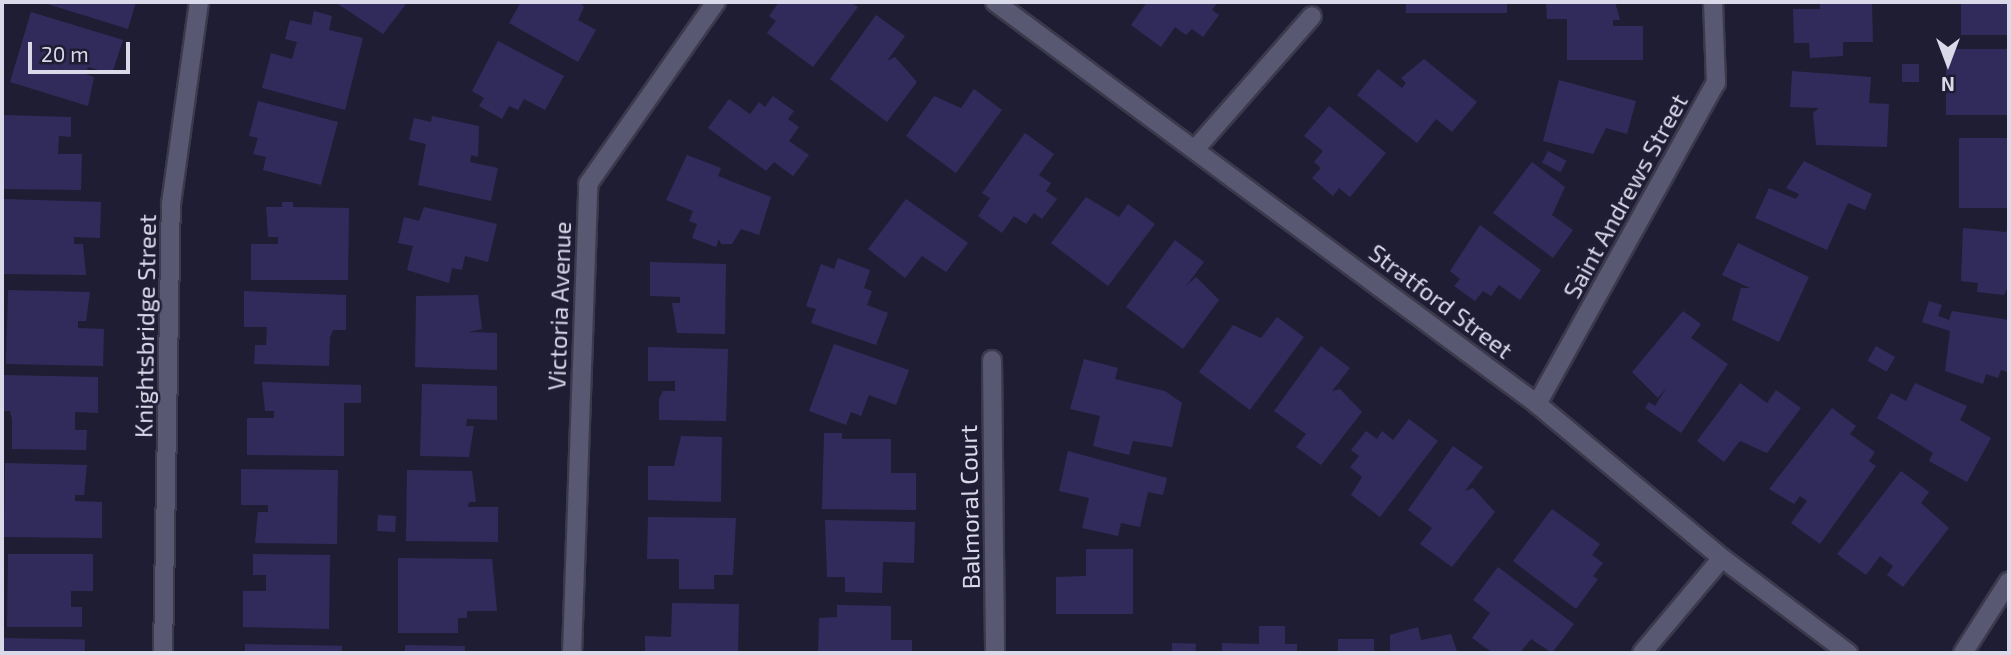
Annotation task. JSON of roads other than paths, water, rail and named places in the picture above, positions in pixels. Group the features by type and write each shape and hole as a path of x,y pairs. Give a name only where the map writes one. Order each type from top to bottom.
{"street":[{"name":"Knightsbridge Street","path":"163,653 172,204 199,2"},
{"name":"Victoria Avenue","path":"572,653 588,184 716,2"},
{"name":"Stratford Street","path":"995,2 1197,147 1537,404 1722,558 1848,653"},
{"name":"Saint Andrews Street","path":"1537,404 1716,83 1713,2"},
{"path":"1197,147 1312,16"},
{"name":"Balmoral Court","path":"992,360 995,653"},
{"path":"1642,653 1722,558"},
{"path":"1963,653 2009,581"}]}
